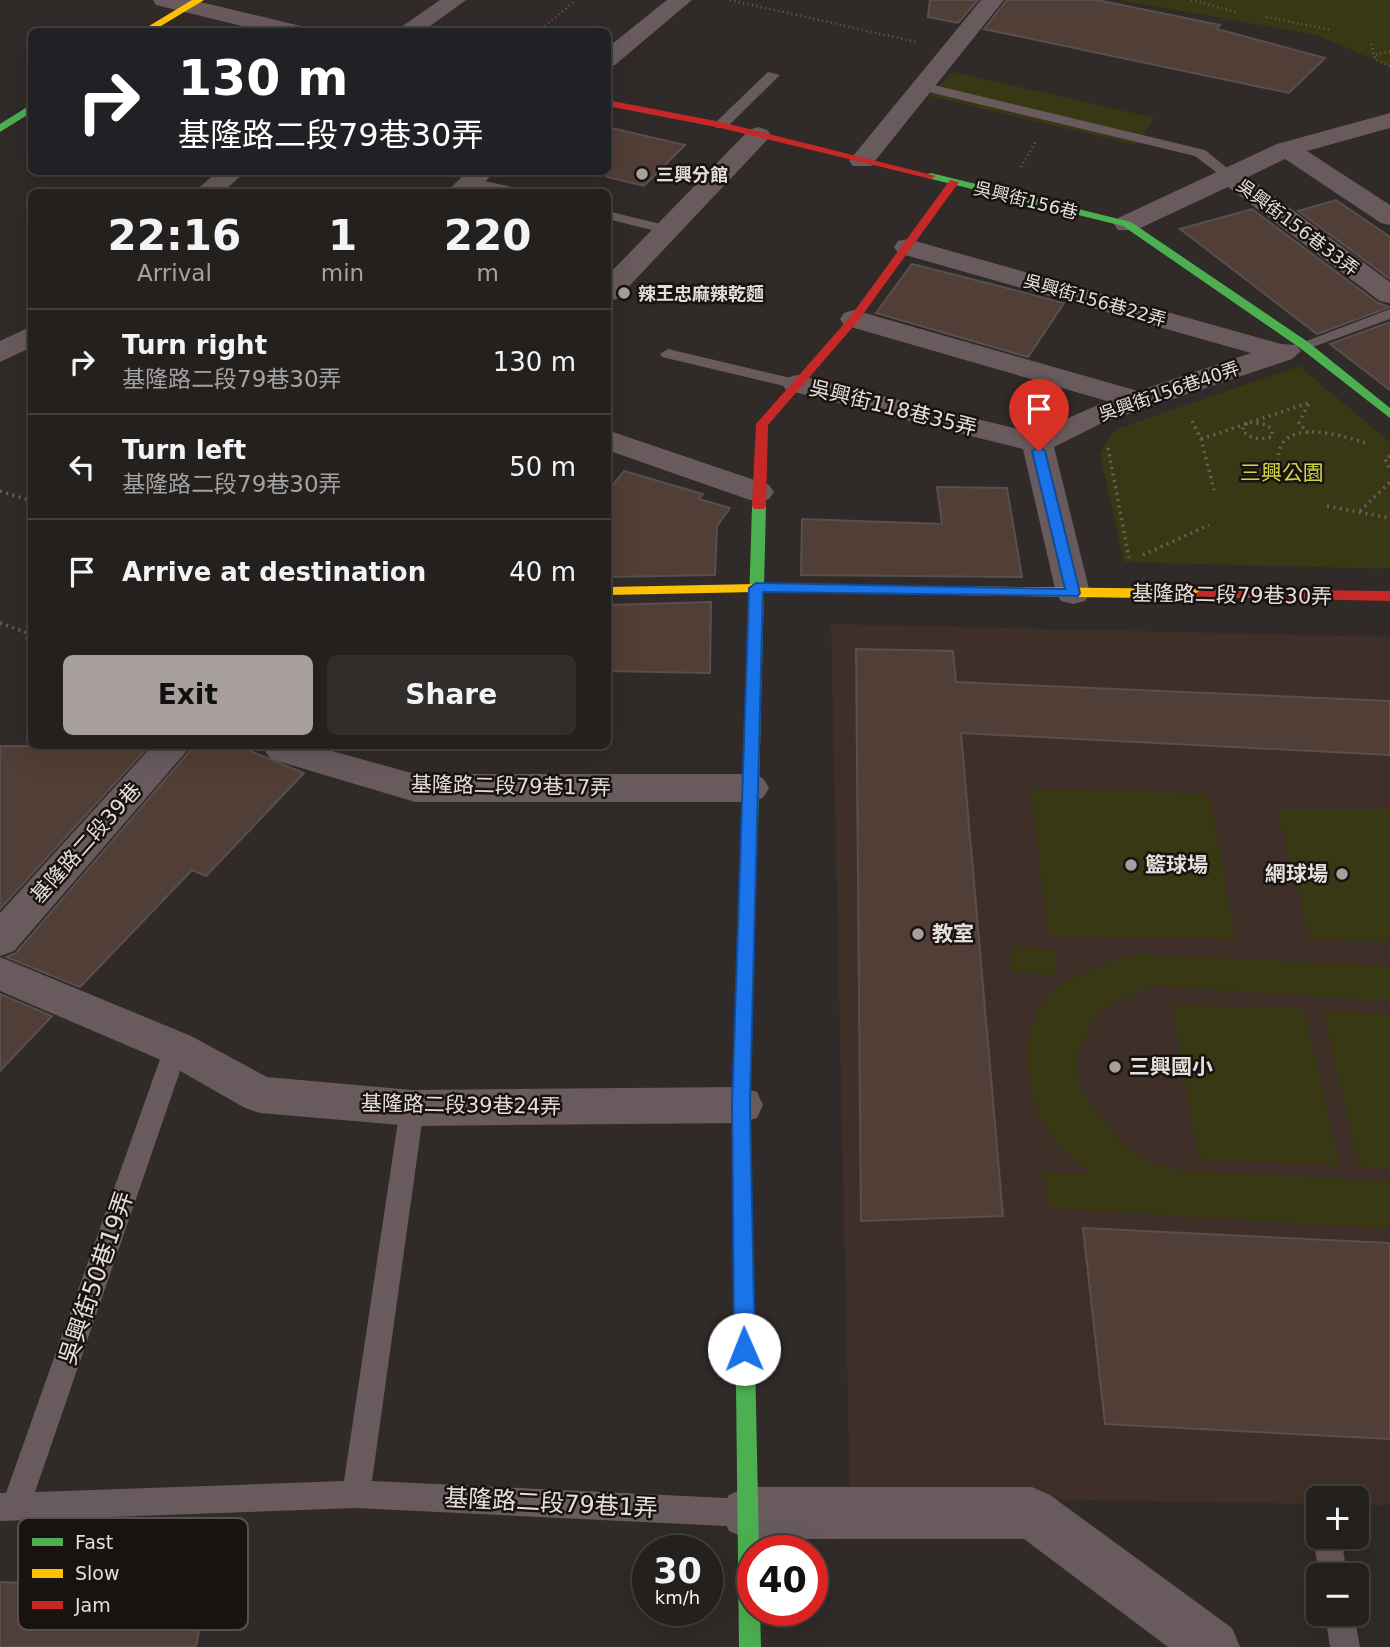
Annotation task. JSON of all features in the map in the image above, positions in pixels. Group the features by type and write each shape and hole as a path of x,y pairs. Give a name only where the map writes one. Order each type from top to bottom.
{"street":[{"path":"164,0 193,2 283,28"},
{"path":"411,28 454,0"},
{"path":"611,57 681,0"},
{"path":"862,160 921,86 954,51 993,0"},
{"path":"150,28 193,2"},
{"name":"吳興街156巷","path":"611,104 721,125 1128,224 1293,349 1390,414"},
{"path":"0,129 28,110"},
{"path":"1230,176 1286,149 1390,120"},
{"path":"611,289 758,135"},
{"path":"1286,149 1390,217"},
{"path":"211,189 228,175"},
{"name":"吳興街156巷33弄","path":"1128,224 1230,176 1390,295"},
{"path":"797,384 854,319 954,182"},
{"name":"吳興街156巷22弄","path":"908,247 1293,349"},
{"path":"854,319 1139,401"},
{"path":"0,353 28,338"},
{"name":"吳興街156巷40弄","path":"1037,443 1091,418 1293,349"},
{"name":"吳興街118巷35弄","path":"750,1647 741,1105 762,424 797,384 1037,443"},
{"path":"611,440 758,492"},
{"path":"1037,443 1073,593"},
{"name":"基隆路二段79巷30弄","path":"611,591 756,588 1390,596"},
{"name":"基隆路二段39巷","path":"0,940 170,749"},
{"name":"基隆路二段79巷17弄","path":"283,749 415,788 750,788"},
{"name":"基隆路二段39巷24弄","path":"0,973 176,1048 260,1095 412,1108 741,1105"},
{"path":"747,1513 1032,1513 1213,1647"}],"lane":[{"path":"721,125 773,75"},
{"path":"921,86 1200,153 1230,176"},
{"path":"471,182 502,189"},
{"path":"611,216 668,230"},
{"path":"1293,349 1390,314"},
{"path":"668,354 797,384"},
{"name":"吳興街50巷19弄","path":"8,1507 176,1048"},
{"path":"356,1494 412,1108"},
{"name":"基隆路二段79巷1弄","path":"8,1507 356,1494 747,1513"},
{"path":"1342,1626 1345,1647"}],"path":[{"path":"543,28 576,0"},
{"path":"730,0 954,51"},
{"path":"1191,0 1236,12"},
{"path":"1266,17 1331,30"},
{"path":"1371,44 1376,60 1390,66"},
{"path":"1374,55 1390,51"},
{"path":"1005,195 1041,132"},
{"path":"1305,394 1311,402"},
{"path":"1201,439 1311,402"},
{"path":"1309,433 1299,423 1311,402"},
{"path":"1180,425 1205,417"},
{"path":"1192,421 1201,439 1214,490"},
{"path":"1250,422 1267,425 1272,430 1272,437 1263,440 1248,437 1242,431 1250,422"},
{"path":"1276,481 1280,465 1278,455 1285,440 1321,432 1369,444 1376,443"},
{"path":"1118,445 1106,449 1129,561 1209,525"},
{"path":"1390,456 1385,460 1390,470"},
{"path":"1359,511 1390,482"},
{"path":"0,491 28,500"},
{"path":"1327,506 1390,518"},
{"path":"0,623 25,632 28,642"}],"shaded area":[{"name":"三興國小","path":"831,624 1390,637 1390,1505 1369,1505 1369,1486 1306,1486 1306,1504 850,1496"}],"green space":[{"path":"1119,0 1390,0 1390,67 1317,35"},
{"path":"953,72 1155,118 1136,145 929,96"},
{"name":"三興公園","path":"1299,366 1390,442 1390,569 1124,562 1100,454 1114,430"},
{"name":"籃球場","path":"1031,788 1209,794 1236,939 1048,936"},
{"name":"網球場","path":"1277,809 1390,809 1390,942 1310,939"},
{"path":"1011,946 1055,950 1056,976 1011,971"},
{"path":"1133,954 1390,966 1390,1001 1154,986 1114,1002 1096,1015 1075,1056 1081,1090 1121,1143 1152,1162 1183,1171 1390,1181 1390,1229 1049,1208 1044,1172 1091,1173 1055,1141 1044,1125 1036,1105 1028,1060 1034,1017 1044,999 1059,986 1086,972"},
{"path":"1172,1005 1304,1009 1340,1165 1198,1159"},
{"path":"1323,1011 1390,1014 1390,1168 1359,1167"}],"building":[{"path":"930,0 978,0 958,23 928,17"},
{"path":"1007,0 1097,0 1220,25 1217,29 1325,58 1289,93 984,29"},
{"path":"611,128 685,145 644,186 607,177 611,175"},
{"path":"1336,200 1390,237 1390,279 1298,211"},
{"path":"1252,209 1378,303 1390,307 1317,334 1180,229"},
{"path":"912,264 1064,303 1028,357 876,313"},
{"path":"1390,322 1390,390 1330,344"},
{"path":"624,471 703,494 699,499 730,508 717,526 715,575 611,577 611,487"},
{"path":"937,487 1007,488 1022,577 801,575 802,519 942,524"},
{"path":"711,602 710,673 611,671 611,605"},
{"name":"教室","path":"856,649 953,651 956,682 1390,701 1390,755 961,733 1003,1216 861,1221"},
{"path":"0,746 28,746 28,749 146,749 0,909"},
{"path":"191,749 245,749 304,773 206,876 192,870 80,987 6,957 16,953"},
{"path":"0,994 52,1016 0,1071"},
{"path":"1083,1228 1390,1243 1390,1439 1105,1424"},
{"path":"0,1582 18,1583 18,1630 199,1630 196,1647 0,1647"}],"traffic: fast":[{"path":"0,129 28,110"},
{"path":"931,176 1127,224 1304,345 1390,414"},
{"path":"750,827 759,506"},
{"path":"743,1213 750,1647"}],"traffic: slow":[{"path":"150,28 199,0"},
{"path":"611,591 756,588 1202,594"}],"traffic: jam":[{"path":"611,104 721,125 931,176"},
{"path":"759,506 762,424 854,319 954,182"},
{"path":"1202,594 1390,596"},
{"path":"743,1213 741,1105 750,827"}],"place":[{"name":"三興分館","path":"642,174"},
{"name":"辣王忠麻辣乾麵","path":"624,293"},
{"name":"籃球場","path":"1131,865"},
{"name":"網球場","path":"1342,874"},
{"name":"教室","path":"918,934"},
{"name":"三興國小","path":"1115,1067"}],"route":[{"path":"744,1349 741,1105 756,588 1073,593 1039,451"}]}
